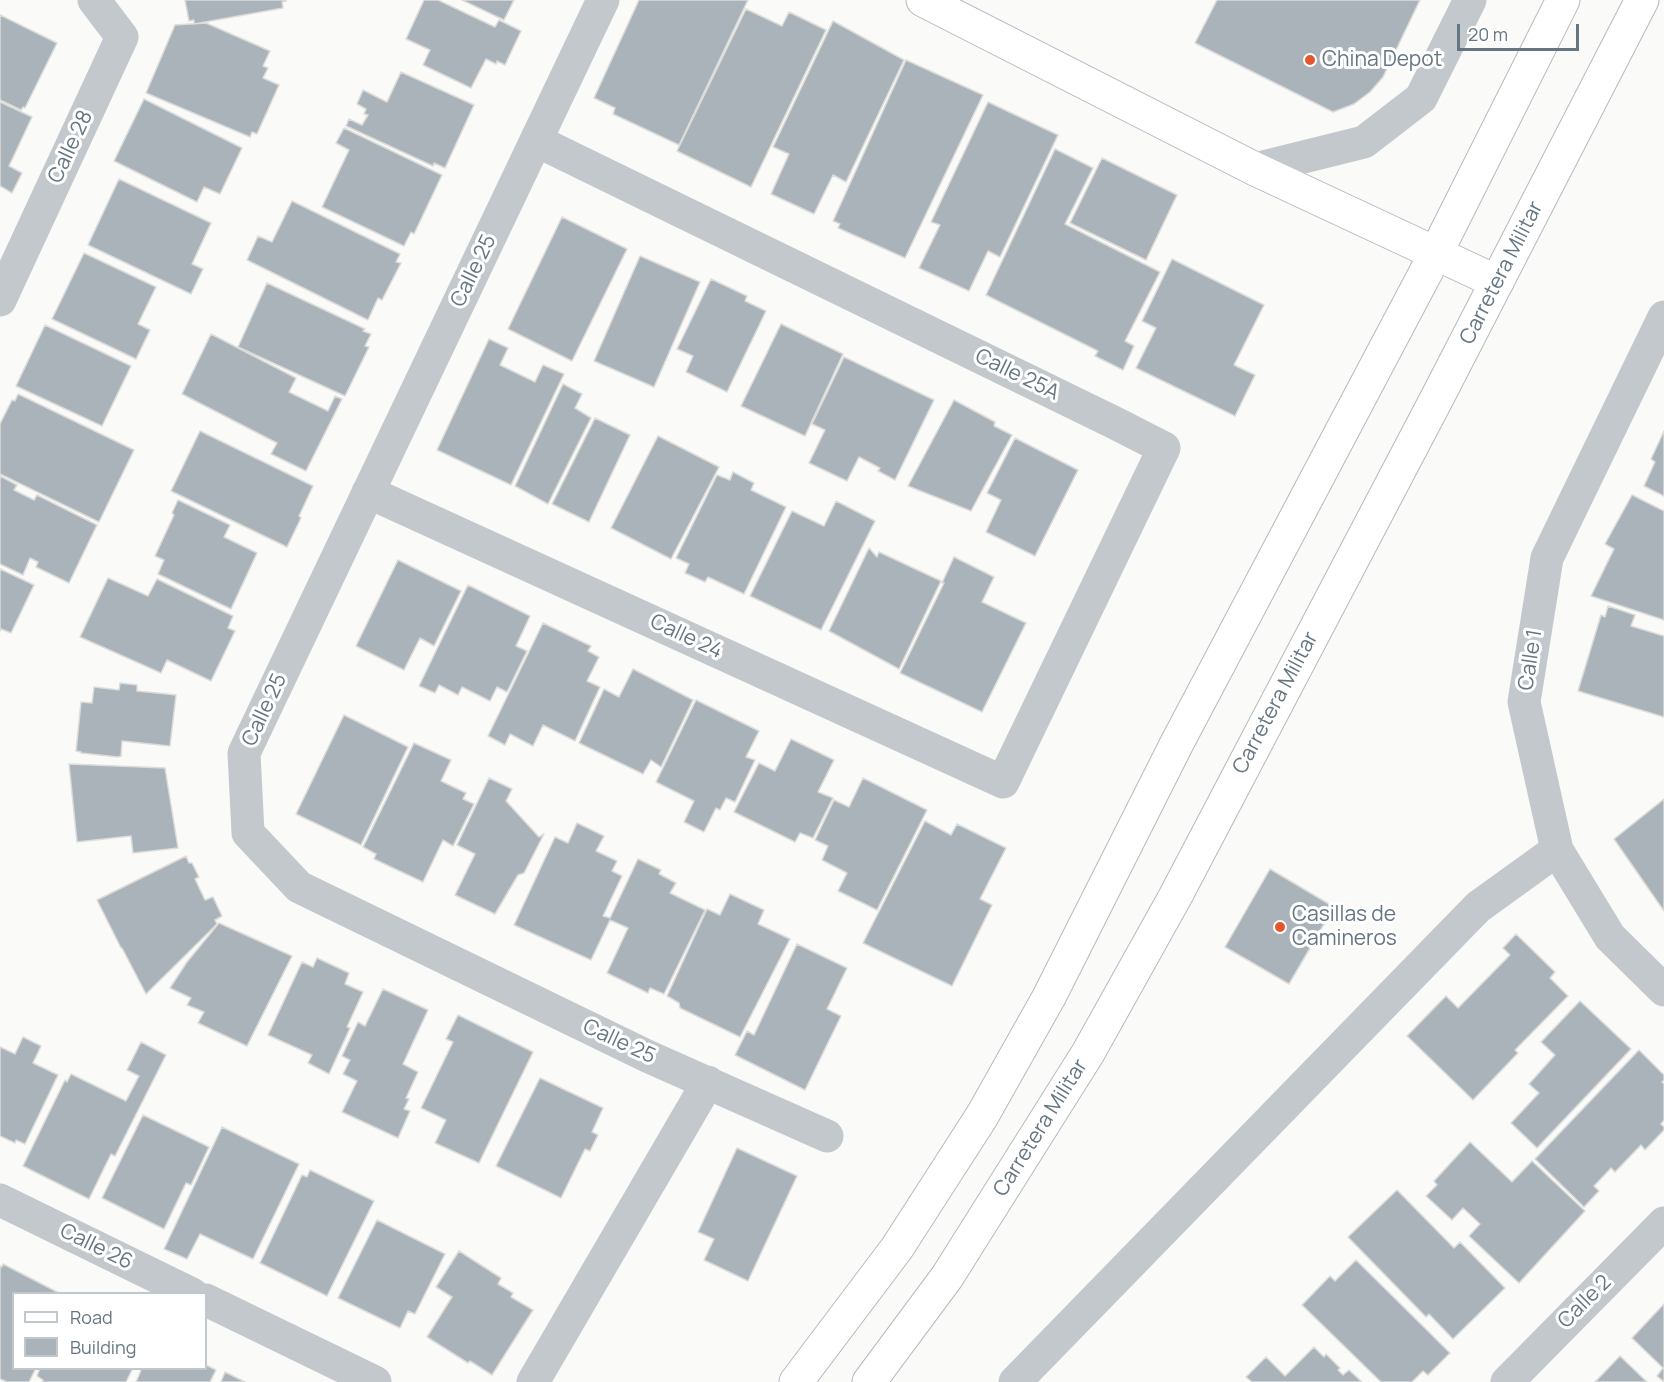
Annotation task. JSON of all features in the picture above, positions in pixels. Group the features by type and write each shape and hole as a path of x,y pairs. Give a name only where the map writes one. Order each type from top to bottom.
{"main road":[{"path":"923,0 1255,169 1497,282"},
{"path":"796,1382 897,1248 982,1116 1049,997 1177,743 1436,253 1563,0"},
{"name":"Carretera Militar","path":"869,1382 947,1277 1088,1053 1180,886 1497,282 1642,0"}],"street":[{"name":"Calle 28","path":"0,300 122,37 94,0"},
{"name":"Calle 25","path":"603,0 244,753 248,833 299,887 647,1056 827,1136"},
{"path":"1255,169 1364,142 1421,98 1470,0"},
{"name":"Calle 25A","path":"537,141 1164,448 1003,782"},
{"name":"Calle 1","path":"1664,317 1547,558 1524,702 1557,850 1610,937 1664,990"},
{"name":"Calle 24","path":"368,492 1003,782"},
{"path":"1015,1382 1478,907 1557,850"},
{"path":"533,1382 708,1082"},
{"name":"Calle 26","path":"0,1200 190,1292"},
{"name":"Calle 2","path":"1507,1382 1664,1223"},
{"path":"207,1300 375,1382"}],"building":[{"path":"185,0 286,1 282,2 283,8 194,24 194,20 189,21"},
{"path":"424,0 438,0 495,27 499,20 521,31 505,65 486,59 471,88 423,65 430,50 406,39"},
{"path":"462,0 514,0 504,20"},
{"path":"639,0 748,0 679,145 613,114 615,108 594,98"},
{"name":"China Depot","path":"1217,0 1420,0 1383,77 1370,92 1354,104 1333,112 1195,43"},
{"path":"746,9 782,26 789,12 826,30 751,187 677,151"},
{"path":"0,15 57,43 25,108 21,110 0,100"},
{"path":"833,21 904,60 846,182 833,175 814,214 771,194 789,154 773,147"},
{"path":"206,23 270,51 263,66 268,68 263,78 279,85 257,134 252,132 250,137 146,93 175,25"},
{"path":"906,60 983,95 905,258 838,228 840,224 833,221"},
{"path":"401,72 474,105 445,168 434,163 433,166 346,126 349,119 362,125 368,115 364,114 366,109 357,104 363,90 387,102"},
{"path":"144,99 242,148 220,194 204,187 197,202 114,161"},
{"path":"0,102 32,117 9,166 22,173 12,193 0,186"},
{"path":"988,102 1058,135 1000,257 988,251 969,291 919,268 940,225 931,222"},
{"path":"344,128 442,175 414,234 411,232 404,246 322,207 349,150 336,143"},
{"path":"1055,149 1093,168 1065,224 1160,272 1125,341 1134,346 1123,370 1095,356 1098,351 986,295"},
{"path":"1102,158 1177,195 1146,260 1070,223"},
{"path":"119,179 211,223 192,264 203,269 191,294 88,245"},
{"path":"292,201 400,254 396,262 401,263 382,300 378,298 368,320 247,260 258,236 272,242"},
{"path":"562,217 627,249 572,361 508,329"},
{"path":"84,253 156,287 138,324 150,330 136,359 52,319"},
{"path":"640,256 700,282 654,387 594,361"},
{"path":"1172,259 1264,305 1234,365 1255,375 1235,416 1136,368 1156,328 1142,321"},
{"path":"711,279 747,296 745,301 766,311 727,392 686,372 693,356 677,349"},
{"path":"267,283 365,329 363,331 371,334 365,346 369,347 345,396 238,347"},
{"path":"781,324 843,354 805,436 741,406"},
{"path":"45,325 131,366 102,426 16,386"},
{"path":"211,334 296,378 289,392 328,411 335,396 342,399 306,471 271,454 277,443 182,394"},
{"path":"489,339 508,348 500,365 535,382 543,365 564,374 511,485 437,450"},
{"path":"844,357 934,400 895,480 878,471 880,468 859,457 847,481 809,463 825,430 812,424"},
{"path":"563,384 582,394 575,408 591,418 548,504 515,486"},
{"path":"18,394 134,450 99,522 0,474 0,424 12,400 15,401"},
{"path":"954,400 995,422 994,426 1012,435 971,511 908,486"},
{"path":"595,418 630,435 589,522 552,504"},
{"path":"200,431 313,486 287,547 171,491"},
{"path":"1664,431 1664,496 1644,486 1655,462 1651,459"},
{"path":"658,436 719,467 671,559 611,528"},
{"path":"1015,438 1078,470 1035,556 986,532 1001,500 987,493"},
{"path":"733,472 754,483 751,490 786,507 744,594 708,577 705,582 685,573 689,564 676,558 717,475 730,480"},
{"path":"0,476 17,485 14,490 34,500 37,495 97,525 69,583 36,567 38,562 30,558 23,575 0,564"},
{"path":"1632,495 1664,511 1664,620 1591,596 1614,549 1605,544"},
{"path":"178,500 230,525 224,537 257,553 231,609 158,574 164,560 155,556 174,515 172,513"},
{"path":"836,501 875,521 821,630 750,596 792,511 824,526"},
{"path":"869,548 877,557 879,552 941,581 899,669 829,631"},
{"path":"954,557 994,577 982,602 1026,623 982,712 900,673 944,583 942,583"},
{"path":"398,560 461,591 434,646 420,638 404,670 356,646"},
{"path":"0,569 34,585 11,633 1,629 0,631"},
{"path":"108,578 148,596 157,579 233,616 228,628 235,631 211,681 167,660 161,673 80,637"},
{"path":"468,585 530,616 516,646 527,651 507,692 497,687 490,701 462,687 458,695 439,685 435,693 419,686"},
{"path":"1608,606 1635,615 1631,626 1664,636 1664,717 1578,691 1601,615 1605,617"},
{"path":"543,623 591,646 588,651 599,657 587,681 600,687 575,741 543,725 533,746 510,734 505,745 488,736"},
{"path":"633,669 693,700 661,767 651,760 643,774 579,743 604,689 619,697"},
{"path":"120,683 137,685 137,691 176,695 170,746 122,741 121,756 118,757 76,751 81,702 92,703 94,687 119,690"},
{"path":"696,700 759,731 746,757 755,760 735,802 726,798 720,810 716,808 704,832 684,822 694,801 656,782"},
{"path":"344,715 408,747 361,845 296,814"},
{"path":"791,739 834,760 818,792 833,798 813,838 800,833 795,842 734,812 759,763 775,771"},
{"path":"414,743 451,760 441,781 466,793 463,799 474,804 453,846 443,840 423,882 374,859 376,854 363,847"},
{"path":"69,764 165,768 178,848 133,853 131,836 77,842"},
{"path":"489,778 512,789 506,801 539,837 544,834 524,873 518,875 495,914 455,895 475,854 457,845"},
{"path":"863,778 927,810 877,910 838,891 847,873 822,860 828,846 815,840 834,800 849,807"},
{"path":"1664,799 1664,911 1614,839"},
{"path":"925,821 951,835 957,824 1006,848 980,899 992,905 952,986 863,943"},
{"path":"577,823 604,836 596,851 617,861 612,871 622,876 603,916 610,918 638,859 661,870 659,874 676,883 670,893 705,910 664,994 650,988 648,993 607,973 628,928 610,920 591,960 514,925 555,837 568,843"},
{"path":"186,856 199,877 195,879 205,900 213,897 222,916 215,920 217,924 146,994 97,900"},
{"name":"Casillas de Camineros","path":"1270,869 1334,907 1289,984 1225,947"},
{"path":"730,894 764,910 758,924 790,939 740,1037 680,1008 679,1003 667,996 707,909 720,915"},
{"path":"219,923 292,956 247,1046 198,1023 204,1012 187,1005 191,998 170,988 187,962"},
{"path":"1516,934 1555,972 1550,978 1568,996 1515,1050 1518,1053 1473,1100 1407,1036 1446,996 1458,1008 1510,955 1503,948"},
{"path":"797,944 847,968 827,1009 841,1016 805,1090 735,1055 747,1031 754,1035"},
{"path":"317,958 349,973 345,984 363,992 329,1074 308,1063 312,1055 268,1035 302,962 313,967"},
{"path":"383,989 428,1010 403,1064 418,1072 406,1098 409,1099 404,1109 410,1111 398,1138 342,1112 357,1081 343,1074 350,1060 342,1056 358,1022 365,1026"},
{"path":"1580,1001 1631,1049 1537,1148 1511,1123 1539,1093 1529,1084 1555,1055 1541,1042"},
{"path":"458,1015 533,1052 479,1163 435,1143 446,1120 421,1108 453,1042 446,1039"},
{"path":"23,1037 41,1046 33,1063 58,1075 25,1144 16,1140 15,1143 0,1136 0,1047 15,1054"},
{"path":"141,1042 166,1055 115,1156 111,1154 89,1199 23,1166 65,1080 67,1082 71,1074 126,1101 139,1076 127,1070"},
{"path":"1639,1050 1664,1075 1662,1082 1664,1084 1664,1120 1661,1124 1664,1130 1645,1150 1641,1145 1615,1172 1611,1168 1594,1186 1599,1191 1584,1207 1535,1159"},
{"path":"540,1078 603,1108 592,1132 598,1135 590,1151 585,1149 561,1198 496,1166"},
{"path":"143,1115 209,1147 191,1185 186,1183 164,1229 102,1198"},
{"path":"222,1127 299,1164 253,1259 200,1234 187,1259 164,1249"},
{"path":"1470,1142 1512,1182 1532,1161 1585,1211 1519,1283 1469,1236 1480,1224 1463,1208 1452,1220 1426,1196 1437,1185 1434,1181"},
{"path":"737,1148 797,1176 748,1281 704,1260 714,1239 698,1232"},
{"path":"310,1170 374,1201 327,1296 260,1263 302,1175 307,1177"},
{"path":"1397,1190 1454,1248 1460,1242 1505,1288 1453,1339 1429,1314 1426,1317 1348,1237"},
{"path":"377,1220 445,1254 415,1314 408,1311 400,1328 338,1298"},
{"path":"459,1251 501,1278 498,1284 513,1293 511,1297 533,1310 492,1375 427,1337 452,1297 436,1287"},
{"path":"1356,1260 1450,1353 1428,1375 1423,1371 1412,1382 1381,1382 1302,1305 1330,1276 1335,1281"},
{"path":"3,1264 57,1292 12,1292 12,1370 35,1370 29,1382 7,1382 0,1379 0,1266 2,1267"},
{"path":"1664,1304 1664,1382 1657,1376 1663,1368 1632,1338"},
{"path":"1314,1347 1324,1357 1326,1354 1340,1368 1338,1370 1343,1375 1349,1370 1362,1382 1252,1382 1246,1377 1266,1357 1285,1376"},
{"path":"1620,1356 1647,1382 1595,1382"},
{"path":"207,1366 216,1370 210,1382 136,1382 141,1370 207,1370"},
{"path":"39,1370 132,1370 126,1382 42,1382 43,1380 37,1376"},
{"path":"225,1372 245,1382 221,1382"}],"place":[{"name":"China Depot","path":"1310,60"},
{"name":"Casillas de Camineros","path":"1280,927"}]}
